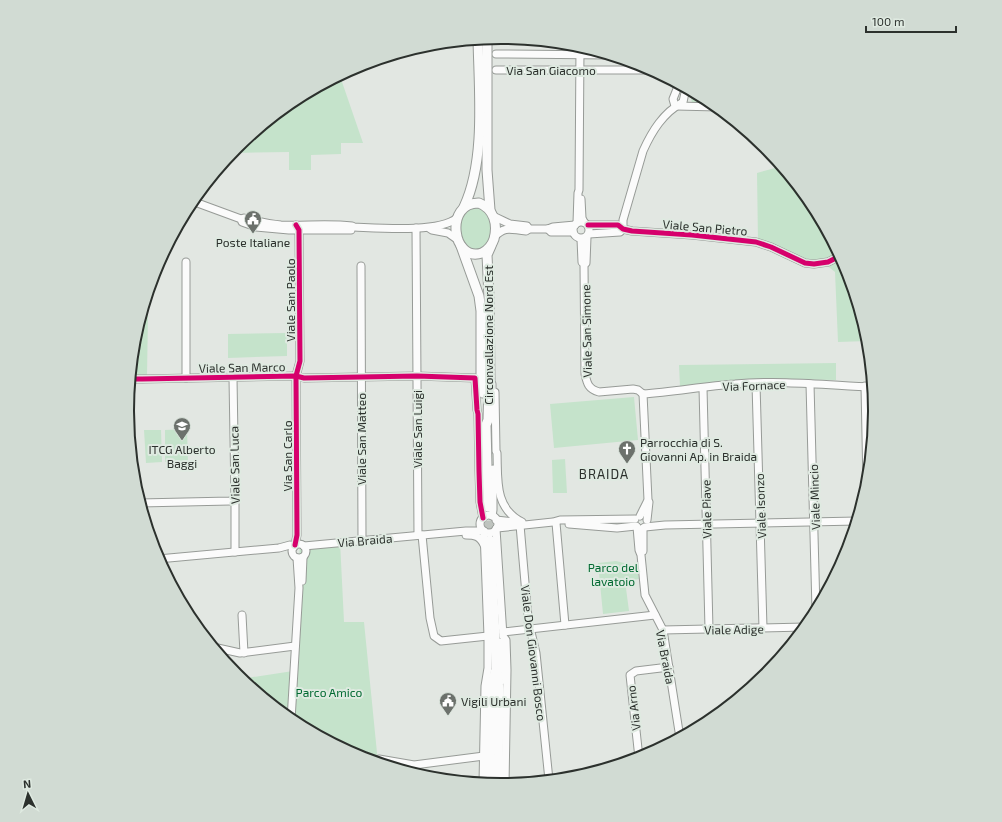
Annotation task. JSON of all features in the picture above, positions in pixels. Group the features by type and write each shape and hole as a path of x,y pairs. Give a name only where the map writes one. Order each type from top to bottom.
{"main road":[{"path":"478,45 478,143 473,181 464,207 457,218 456,234 459,243 468,252 474,254 484,252 491,246 494,237 495,222 492,213 487,170 487,45"},
{"path":"464,207 479,203 486,206 492,213"},
{"name":"Circonvallazione Nord Est","path":"459,243 479,296 481,311 484,420 486,425 492,514"},
{"name":"Circonvallazione Nord Est","path":"482,379 489,298 487,255 491,246"},
{"path":"487,543 495,635 491,688 490,778"},
{"path":"492,668 499,689 498,778"}],"street":[{"name":"Via San Giacomo","path":"496,54 588,55"},
{"path":"580,55 579,190 581,192 581,224"},
{"name":"Via San Giacomo","path":"496,70 636,70"},
{"path":"675,106 673,99 677,89"},
{"path":"624,229 623,220 643,151 654,129 670,110 683,102 685,94"},
{"path":"675,106 706,107"},
{"path":"199,203 241,219 244,218 270,224 352,230 354,227"},
{"name":"Viale San Pietro","path":"492,213 510,224 527,226 529,229"},
{"path":"298,227 319,224 354,227 429,228 453,221 457,218"},
{"name":"Viale San Pietro","path":"494,237 502,230 512,229 526,231 529,229 548,229 553,227 581,224 618,225 624,229 632,231 692,235 756,242 771,247 805,263 814,264 828,262 834,259"},
{"path":"581,224 590,229 586,237 576,237 573,232 574,227 581,224"},
{"name":"Viale San Paolo","path":"296,376 300,361 298,227"},
{"name":"Viale San Luigi","path":"416,228 420,535 430,618 434,636 441,641 488,636"},
{"path":"429,228 448,233 459,243"},
{"name":"Viale San Pietro","path":"548,229 551,232 573,232"},
{"name":"Viale San Pietro","path":"586,237 620,232 624,229"},
{"name":"Viale San Simone","path":"586,237 582,263 584,265 586,382 589,387 599,392 633,389 638,390 643,394"},
{"path":"186,262 186,378"},
{"name":"Viale San Matteo","path":"361,266 362,540"},
{"name":"Viale San Marco","path":"136,379 296,376 304,378 417,376 482,379"},
{"name":"Via San Carlo","path":"291,712 299,588 299,551 297,535 296,376"},
{"name":"Viale San Luca","path":"233,378 235,552"},
{"path":"482,379 480,384 480,410 478,414 479,471 482,526 487,543 488,636 492,668 485,686 483,777"},
{"path":"482,379 492,391 495,392 496,450 499,493 501,500 509,513 521,524"},
{"name":"Via Fornace","path":"643,394 667,393 735,384 865,386"},
{"name":"Viale Isonzo","path":"756,384 763,628"},
{"name":"Viale Mincio","path":"810,384 816,600"},
{"path":"865,386 866,445"},
{"name":"Viale Piave","path":"703,388 709,629"},
{"path":"643,394 649,502 641,523 664,525 851,521"},
{"path":"496,450 493,452 492,514 496,529 503,634 501,641 501,688 499,689"},
{"path":"146,502 230,501 235,499"},
{"name":"Via Braida","path":"165,558 279,548 290,545 299,551 322,544 466,531 482,526 488,515 492,514 521,524"},
{"name":"Via Braida","path":"482,526 490,533 496,529 521,524 554,522 560,520 641,523 643,550 641,555 645,595 663,630 679,732"},
{"path":"554,522 565,625"},
{"name":"Viale Don Giovanni Bosco","path":"521,524 529,629 536,653 548,775"},
{"name":"Via Braida","path":"456,532 478,536 482,541 487,543"},
{"path":"242,615 244,653"},
{"path":"503,634 529,629 655,615"},
{"name":"Viale Adige","path":"663,630 797,627"},
{"path":"503,634 506,640 507,670 505,778"},
{"path":"221,648 244,653 295,646"},
{"name":"Via Arno","path":"638,751 630,674 636,671 669,667"},
{"path":"392,761 414,765 484,756"}],"green space":[{"path":"342,81 363,143 341,143 341,154 311,155 311,170 289,170 289,152 239,153 259,135 297,106"},
{"path":"691,97 702,104 692,103"},
{"path":"776,168 806,207 819,228 840,271 849,293 861,341 838,342 835,272 825,264 799,259 758,242 757,173"},
{"path":"477,207 484,210 488,214 492,230 488,243 485,247 473,250 463,241 459,227 464,212"},
{"path":"148,315 147,376 136,377 141,339"},
{"path":"287,333 287,356 228,358 228,334"},
{"path":"836,363 836,380 753,379 680,387 679,365"},
{"path":"634,397 638,440 554,448 550,404"},
{"path":"187,429 188,462 165,462 165,430"},
{"path":"144,430 161,430 162,462 146,463"},
{"path":"565,459 567,493 553,493 552,460"},
{"name":"Parco Amico","path":"340,541 344,622 364,622 377,757 317,729 278,702 249,678 293,671 300,543"},
{"name":"Parco del lavatoio","path":"616,561 636,566 639,579 625,581 629,611 603,614 598,563"}],"tunnel":[{"path":"488,507 490,540"}],"cycle path":[{"path":"295,545 297,535 296,376 300,361 299,230 296,225"},
{"path":"588,225 618,225 623,229 632,231 692,235 756,242 771,247 805,263 814,264 828,262 834,259"},
{"path":"136,379 296,376 304,378 417,376 475,378 478,414 480,502 483,518"}],"place":[{"name":"Poste Italiane","path":"253,234"},
{"name":"ITCG Alberto Baggi","path":"182,441"},
{"name":"Parrocchia di S. Giovanni Ap. in Braida","path":"627,464"},
{"name":"Vigili Urbani","path":"448,716"}],"district":[{"name":"BRAIDA","path":"604,474"}]}
